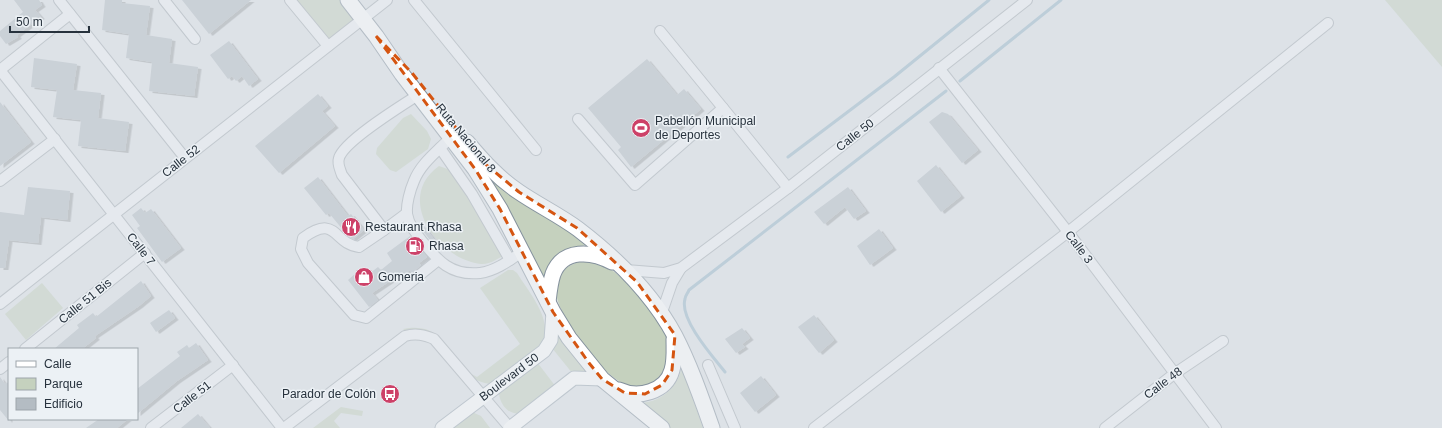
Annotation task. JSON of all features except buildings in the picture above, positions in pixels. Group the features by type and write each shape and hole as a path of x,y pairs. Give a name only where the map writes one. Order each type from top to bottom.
{"highway":[{"name":"Ruta Nacional 8","path":"348,0 475,169 500,208 550,307 569,338 608,383 662,428"},
{"name":"Ruta Nacional 8","path":"376,36 412,73 484,162 499,178 577,228 603,248 637,282 661,314 674,336 696,383 712,428"},
{"name":"Ruta Nacional 8","path":"550,307 553,273 559,264 567,257 587,253 597,255 625,270"},
{"name":"Ruta Nacional 8","path":"608,383 625,393 634,394 649,392 662,385 669,378 672,370 674,336"}],"main road":[{"name":"Boulevard 50","path":"442,428 548,346 553,333 550,307"},
{"path":"510,428 574,378 608,383"}],"street":[{"path":"59,0 186,158"},
{"path":"164,0 195,40"},
{"path":"290,0 328,46"},
{"name":"Calle 52","path":"0,304 387,0"},
{"path":"414,0 536,150"},
{"name":"Calle 50","path":"625,270 664,273 681,268 788,188 1027,0"},
{"path":"0,70 70,14"},
{"path":"814,428 1068,232 1328,24"},
{"path":"660,31 788,188"},
{"name":"Calle 3","path":"939,68 1068,232 1216,428"},
{"name":"Calle 7","path":"0,70 283,428"},
{"path":"384,230 342,175 338,166 338,160 344,149 377,122 418,95"},
{"path":"578,119 635,185 723,108"},
{"path":"451,137 419,170 413,182 407,213 411,226 437,260 458,272 480,273 500,267 523,251"},
{"path":"0,181 55,139"},
{"path":"440,148 472,194 510,260"},
{"path":"407,213 359,247 350,246 335,231 326,228 314,230 303,238 300,250 308,263 354,315 366,318 437,260"},
{"name":"Calle 51 Bis","path":"26,348 145,253"},
{"name":"Calle 50","path":"661,314 672,283 681,268"},
{"path":"283,428 405,336 424,335 434,339 510,428"},
{"name":"Calle 48","path":"1106,428 1174,374 1223,341"},
{"path":"0,369 8,363"},
{"name":"Calle 51","path":"152,428 233,365"},
{"path":"708,365 735,428"}],"highlighted area":[{"path":"376,36 412,73 484,163 519,192 577,228 637,282 675,335 672,370 662,385 645,394 625,393 602,379 553,312 500,209 475,169"}],"green space":[{"path":"290,0 341,0 360,23 328,46"},
{"path":"1385,0 1442,0 1442,67"},
{"path":"411,114 427,131 431,139 428,149 396,172 390,170 376,154 377,148 403,118"},
{"path":"439,166 453,171 506,254 491,262 481,264 465,260 450,251 437,239 427,225 421,210 420,194 426,179"},
{"path":"493,181 581,237 589,245 571,248 558,255 549,266 542,282 490,184"},
{"path":"584,259 603,265 620,276 641,299 667,335 669,357 666,366 661,374 648,385 639,387 630,386 619,381 608,372 573,332 565,317 559,303 556,286 563,269"},
{"path":"508,270 513,270 517,273 534,298 543,316 545,335 543,345 490,384 480,382 472,378 459,366 435,338 427,335 411,333 403,329 418,328 430,331 446,344 467,371 477,377 520,344 480,288"},
{"path":"42,283 63,308 26,340 5,314"},
{"path":"558,331 590,374 573,374 552,348"},
{"path":"537,362 556,387 521,414 512,413 503,406 499,394 502,389"},
{"path":"682,367 703,428 668,428 636,403 652,401 666,394 676,382"},
{"path":"341,407 363,411 362,416 341,413 334,421 340,428 313,428"},
{"path":"472,412 481,416 490,428 450,428"}],"waterway":[{"path":"788,157 894,77 989,0"},
{"path":"960,81 1061,0"},
{"path":"725,372 705,348 687,317 685,297 689,290 946,91"}],"place":[{"name":"Pabellón Municipal de Deportes","path":"641,128"},
{"name":"Restaurant Rhasa","path":"351,227"},
{"name":"Rhasa","path":"415,246"},
{"name":"Gomeria","path":"364,277"},
{"name":"Parador de Colón","path":"390,394"}]}
